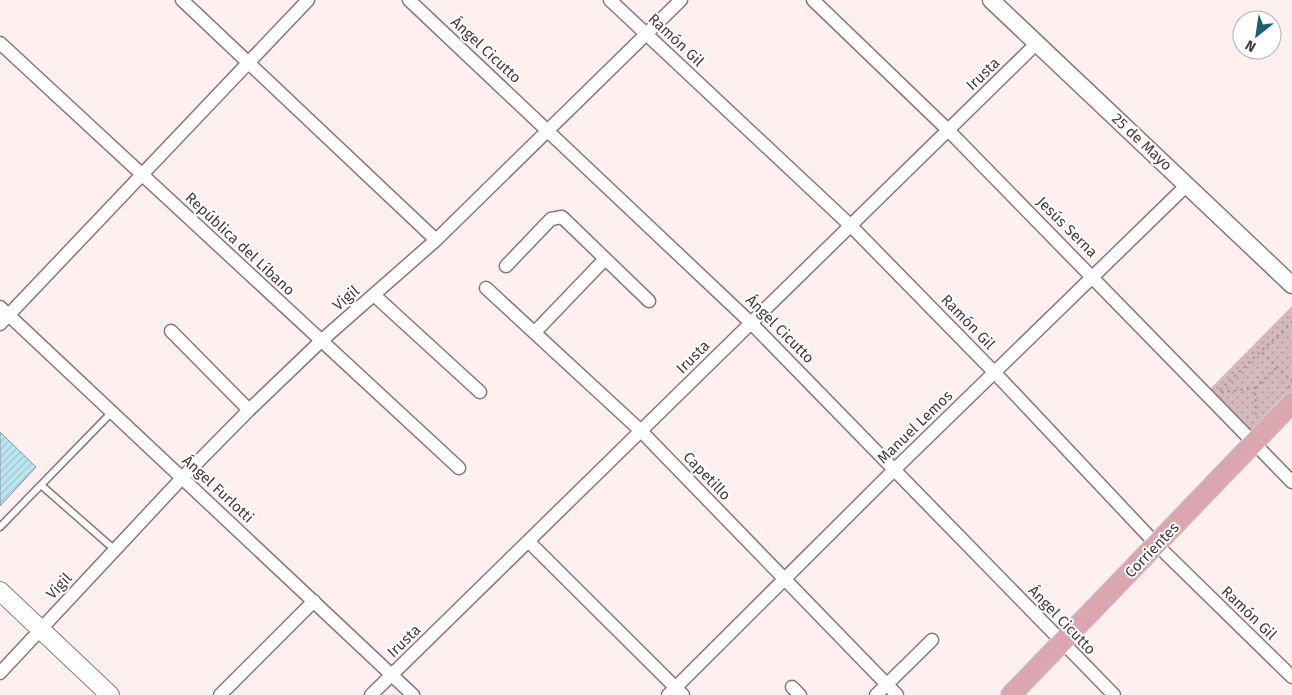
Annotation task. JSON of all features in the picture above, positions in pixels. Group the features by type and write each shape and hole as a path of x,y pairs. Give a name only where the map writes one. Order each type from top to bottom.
{"main road":[{"name":"Corrientes","path":"1011,695 1292,403"},
{"path":"0,591 110,695"}],"street":[{"path":"182,0 436,240"},
{"path":"3,315 142,175 308,0"},
{"name":"Ángel Cicutto","path":"409,0 751,323 1114,695"},
{"name":"Ramón Gil","path":"610,0 851,226 995,373 1157,545 1292,677"},
{"name":"Vigil","path":"0,673 182,478 249,410 321,341 436,240 681,0"},
{"name":"Jesús Serna","path":"813,0 948,131 1258,439 1292,482"},
{"name":"25 de Mayo","path":"992,0 1292,285"},
{"name":"República del Líbano","path":"0,43 459,468"},
{"name":"Irusta","path":"371,695 1037,44"},
{"name":"Manuel Lemos","path":"676,692 895,469 1187,185"},
{"path":"506,266 551,219 562,216 649,301"},
{"path":"535,332 605,259"},
{"name":"Capetillo","path":"486,288 641,431 897,695"},
{"path":"374,295 480,392"},
{"name":"Ángel Furlotti","path":"3,315 112,412 413,695"},
{"path":"171,331 249,410"},
{"path":"529,542 676,692"},
{"path":"220,695 314,601"},
{"path":"876,695 932,640"}],"lane":[{"path":"0,527 112,412"},
{"path":"41,485 115,550"}],"path":[{"path":"1276,367 1256,388 1218,392 1262,353 1292,322"},
{"path":"1262,353 1292,381"},
{"path":"1256,388 1258,439"}],"shaded area":[{"path":"1292,306 1292,393 1253,433 1209,390"}],"building":[{"path":"0,432 36,467 0,506"}]}
